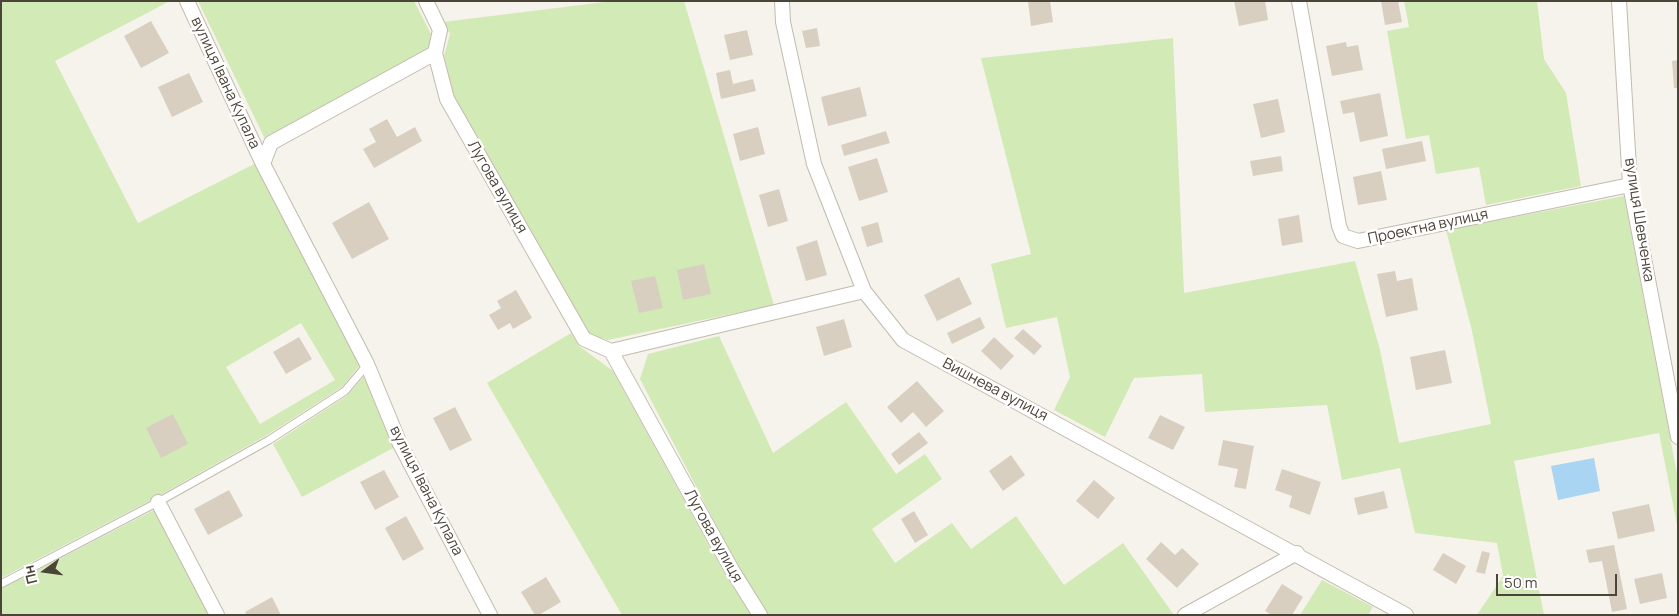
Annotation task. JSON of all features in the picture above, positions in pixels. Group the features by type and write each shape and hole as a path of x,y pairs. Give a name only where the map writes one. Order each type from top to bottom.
{"street":[{"name":"вулиця Івана Купала","path":"187,1 263,164 367,364 400,444 490,615"},
{"name":"Лугова вулиця","path":"426,1 440,30 435,53 447,99 584,340 611,351 732,570 760,615"},
{"name":"Вишнева вулиця","path":"782,1 783,22 814,164 864,291 903,340 1297,553 1406,615"},
{"name":"Проектна вулиця","path":"1299,1 1339,226 1343,236 1358,241 1630,184"},
{"name":"вулиця Шевченка","path":"1619,1 1630,184 1678,437"},
{"path":"263,164 271,143 435,53"},
{"path":"611,351 864,291"},
{"path":"158,502 217,615"},
{"path":"1185,615 1297,553"}],"lane":[{"path":"1,584 158,502 269,440 345,391 367,364"}],"green space":[{"path":"1,1 170,1 55,61 138,223 256,163 360,365 342,387 267,435 155,498 1,578","holes":["301,323 335,380 260,424 226,367"]},
{"path":"198,1 414,1 431,34 428,50 265,139"},
{"path":"613,1 684,1 774,305 608,340 589,335 454,97 444,56 450,34 443,22"},
{"path":"1404,1 1537,1 1544,59 1566,93 1581,186 1486,205 1479,167 1436,174 1429,135 1406,139 1387,31 1409,27"},
{"path":"1173,38 1184,293 1355,261 1380,350 1399,443 1491,424 1472,331 1446,230 1624,196 1678,479 1678,530 1659,433 1514,461 1544,615 1477,615 1503,576 1497,543 1415,533 1400,468 1342,480 1327,405 1205,412 1202,374 1134,378 1105,437 1054,410 1070,377 1057,317 1006,328 991,264 1031,254 981,58"},
{"path":"571,333 579,346 613,371 725,574 751,615 622,615 487,383"},
{"path":"719,336 773,453 846,402 896,474 925,454 942,479 872,529 895,563 952,523 971,549 1016,516 1064,585 1123,543 1174,615 769,615 738,567 640,379 648,354"},
{"path":"365,375 395,447 302,497 273,444 348,395"},
{"path":"156,509 210,612 204,615 1,615 1,589"},
{"path":"1322,580 1373,607 1368,615 1300,615"}],"water":[{"path":"1594,458 1600,491 1558,500 1551,466"}],"building":[{"path":"1028,1 1050,1 1053,22 1031,26"},
{"path":"1234,1 1265,1 1268,20 1239,26"},
{"path":"1381,1 1398,1 1402,22 1385,25"},
{"path":"151,21 169,53 141,68 124,36"},
{"path":"817,28 820,46 806,48 802,31"},
{"path":"747,30 753,55 730,60 724,35"},
{"path":"1346,42 1347,47 1358,45 1363,70 1332,76 1326,46"},
{"path":"1678,60 1678,88 1674,88 1672,61"},
{"path":"730,70 733,84 753,79 756,91 721,99 716,73"},
{"path":"189,73 203,102 172,117 158,87"},
{"path":"860,87 867,116 828,126 821,97"},
{"path":"1380,93 1388,136 1360,142 1354,112 1343,114 1340,101"},
{"path":"1278,99 1285,132 1261,138 1253,104"},
{"path":"387,119 397,137 415,127 422,141 374,168 363,149 376,142 369,129"},
{"path":"758,127 765,154 740,161 733,134"},
{"path":"886,131 890,143 844,156 841,145"},
{"path":"1422,141 1426,161 1386,169 1382,149"},
{"path":"1281,156 1283,171 1253,176 1250,161"},
{"path":"877,158 888,192 859,201 848,167"},
{"path":"1381,171 1387,200 1358,205 1353,177"},
{"path":"779,189 788,221 768,227 759,195"},
{"path":"369,202 389,239 352,259 332,223"},
{"path":"1299,215 1303,242 1282,246 1278,219"},
{"path":"878,222 883,242 867,247 861,227"},
{"path":"817,240 827,275 806,281 796,247"},
{"path":"704,264 711,294 683,300 677,270"},
{"path":"1395,271 1397,281 1412,278 1418,310 1386,317 1377,274"},
{"path":"655,276 663,308 639,313 631,281"},
{"path":"959,277 972,304 937,321 924,295"},
{"path":"516,290 532,318 513,329 510,323 498,330 489,315 501,308 497,301"},
{"path":"980,317 985,328 952,344 947,333"},
{"path":"844,319 852,347 824,356 816,327"},
{"path":"1023,329 1042,346 1034,355 1014,338"},
{"path":"299,337 312,359 286,374 273,352"},
{"path":"994,337 1014,356 1001,370 981,351"},
{"path":"1445,350 1452,383 1416,390 1410,357"},
{"path":"917,381 944,411 926,427 913,412 901,423 887,407"},
{"path":"455,407 472,440 450,451 433,418"},
{"path":"173,414 188,444 161,458 146,428"},
{"path":"1160,415 1185,427 1173,450 1148,438"},
{"path":"919,432 928,443 899,465 891,454"},
{"path":"1223,440 1254,446 1246,489 1234,487 1238,469 1218,465"},
{"path":"1011,455 1025,475 1003,491 989,471"},
{"path":"1282,469 1321,482 1310,515 1289,507 1292,496 1275,490"},
{"path":"384,470 399,497 375,510 360,482"},
{"path":"1094,480 1115,498 1098,519 1076,501"},
{"path":"229,490 243,516 208,535 194,509"},
{"path":"1384,491 1388,508 1358,515 1354,498"},
{"path":"1649,504 1655,531 1618,539 1612,512"},
{"path":"914,511 928,535 915,543 901,519"},
{"path":"406,516 424,549 403,561 385,528"},
{"path":"1161,542 1175,555 1182,548 1199,564 1177,588 1146,559"},
{"path":"1614,545 1627,609 1612,612 1602,561 1589,563 1586,550"},
{"path":"1482,551 1490,553 1485,574 1476,572"},
{"path":"1443,553 1466,566 1456,584 1433,570"},
{"path":"1662,573 1667,598 1640,604 1634,579"},
{"path":"546,577 561,602 539,615 535,615 521,592"},
{"path":"1282,584 1303,597 1292,615 1272,615 1265,611"},
{"path":"272,597 281,615 247,615 245,612"}]}
